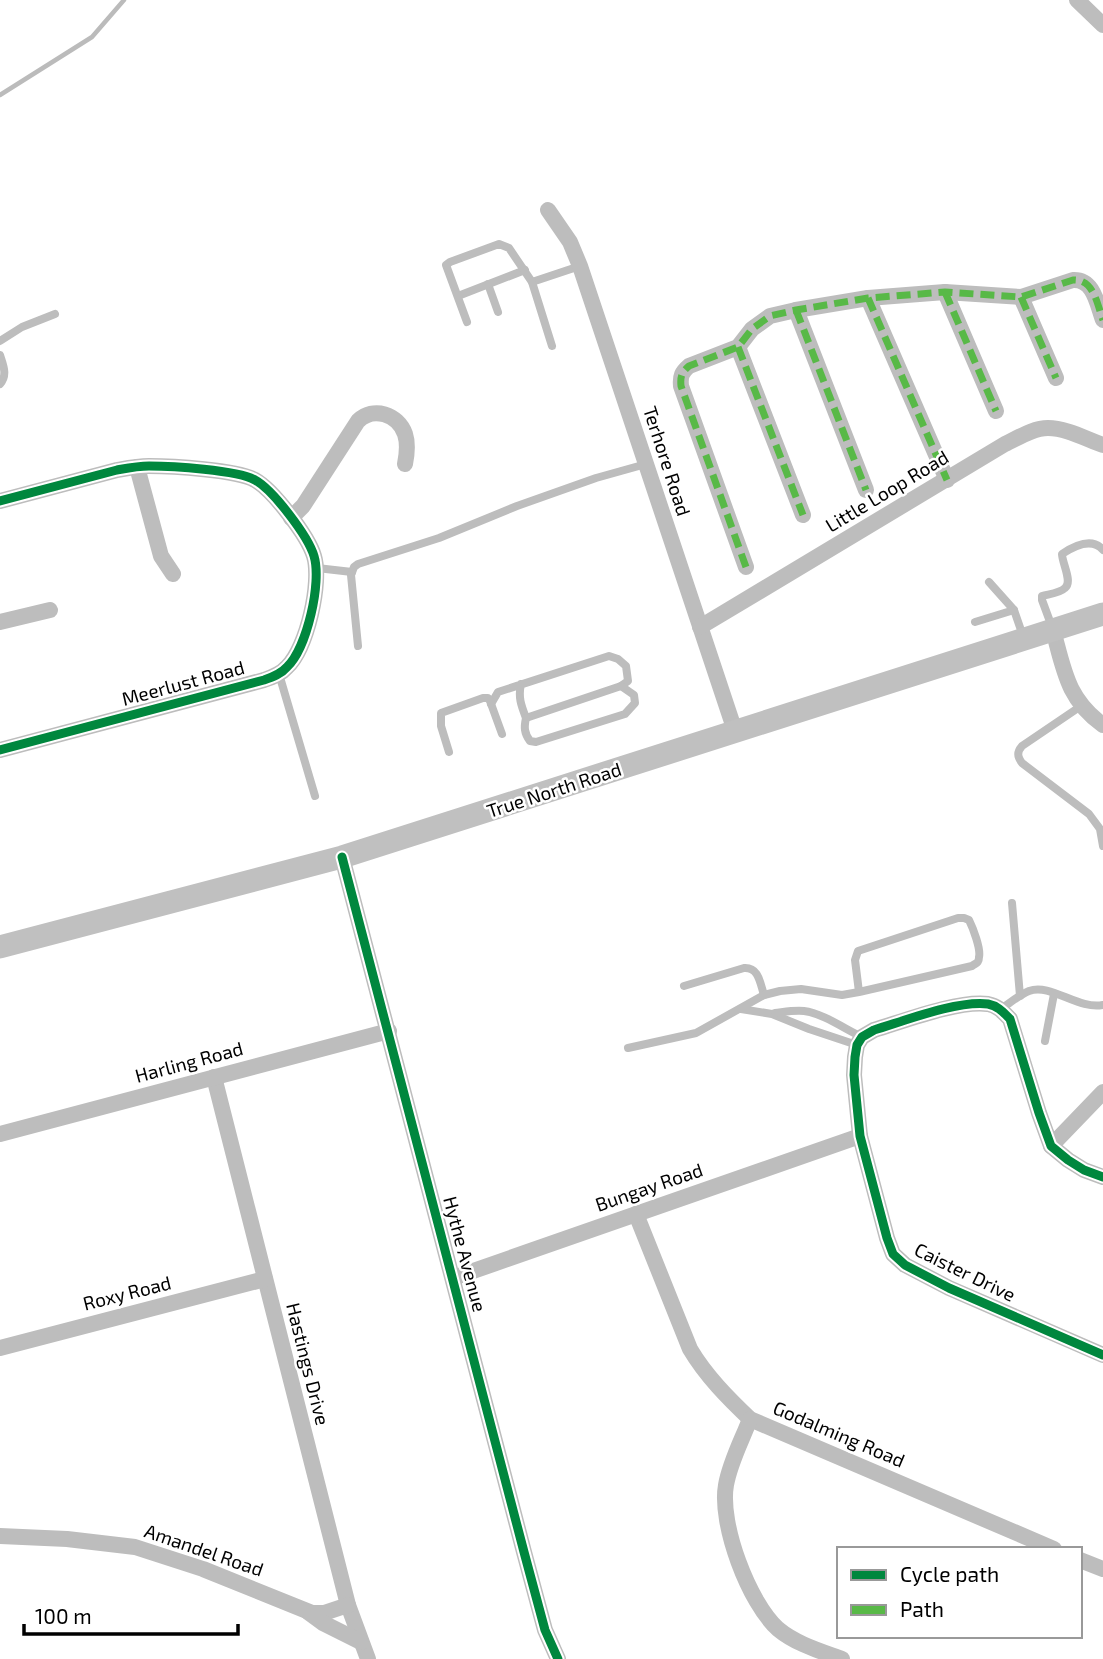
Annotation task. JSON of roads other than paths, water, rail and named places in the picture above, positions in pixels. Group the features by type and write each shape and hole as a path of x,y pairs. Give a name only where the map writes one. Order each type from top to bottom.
{"main road":[{"name":"True North Road","path":"0,947 342,857 1103,614"}],"street":[{"path":"1077,0 1103,25"},
{"name":"Terhore Road","path":"548,211 570,242 580,266 735,731"},
{"path":"746,567 681,386 680,378 689,366 738,347 752,329 770,316 868,298 945,292 1021,296 1081,280 1088,283 1092,289 1103,320"},
{"path":"945,292 996,411"},
{"path":"1021,296 1056,378"},
{"path":"868,298 947,480"},
{"path":"796,310 866,490"},
{"path":"738,347 803,515"},
{"path":"291,518 303,506 358,421 366,415 382,414 391,417 399,425 405,435 405,464"},
{"name":"Little Loop Road","path":"700,627 1028,432 1048,428 1103,445"},
{"path":"0,501 137,467 162,466 244,475 257,481 291,518 311,548 317,568 317,585 299,651 289,666 279,674"},
{"path":"137,467 161,555 173,574"},
{"path":"0,622 50,610"},
{"path":"1053,630 1073,695 1081,706 1103,725"},
{"name":"Meerlust Road","path":"0,750 279,674"},
{"name":"Hythe Avenue","path":"342,857 545,1630 557,1659"},
{"path":"860,1041 874,1030 961,1005 989,1004 1001,1009 1010,1019 1051,1146 1084,1170 1103,1177"},
{"name":"Harling Road","path":"0,1134 389,1031"},
{"name":"Caister Drive","path":"860,1041 855,1057 854,1075 860,1136 887,1238 894,1254 905,1265 949,1288 1103,1355"},
{"name":"Hastings Drive","path":"214,1077 348,1605 368,1659"},
{"path":"1051,1146 1103,1093"},
{"name":"Bungay Road","path":"453,1278 860,1136"},
{"name":"Godalming Road","path":"636,1214 697,1361 750,1419 1049,1547"},
{"name":"Roxy Road","path":"0,1348 264,1279"},
{"path":"750,1419 726,1485 726,1510 738,1560 758,1602 780,1631 802,1644 842,1659"},
{"name":"Amandel Road","path":"0,1535 135,1547 203,1569 307,1611 324,1613 348,1605"},
{"path":"1082,1561 1103,1569"},
{"path":"307,1611 323,1623 361,1642"}],"lane":[{"path":"467,323 446,265 504,244 533,282 552,346"},
{"path":"533,282 580,266"},
{"path":"457,296 525,270"},
{"path":"488,284 498,312"},
{"path":"0,341 22,327 55,313"},
{"path":"0,355 5,371 4,380 0,384"},
{"path":"358,646 352,572 358,565 439,538 596,478 646,464"},
{"path":"1053,630 1042,596 1064,590 1068,586 1062,554 1087,543 1099,545 1103,550"},
{"path":"317,568 352,572"},
{"path":"989,582 1014,610 1024,639"},
{"path":"975,622 1014,610"},
{"path":"491,704 498,692 609,656 626,666 628,681 621,686 526,718"},
{"path":"279,674 315,796"},
{"path":"521,684 519,700 526,718 526,735 530,741 536,743 625,714 635,703 634,695 621,686"},
{"path":"449,752 441,726 442,712 486,697 502,734"},
{"path":"1081,706 1022,746 1018,757 1022,763 1096,821 1103,846"},
{"path":"1012,903 1020,996"},
{"path":"628,1048 696,1032 764,995 780,991 801,989 842,995 859,992 971,966 979,958 979,952 969,920 958,918 863,948 855,960 859,992"},
{"path":"684,986 749,968 757,975 764,995"},
{"path":"1001,1009 1030,990 1042,989 1089,1005 1103,1005"},
{"path":"1045,1041 1054,994"},
{"path":"741,1009 772,1014 809,1029 860,1041"},
{"path":"772,1014 806,1011 860,1041"}],"waterway":[{"path":"0,95 92,37 124,0"}]}
